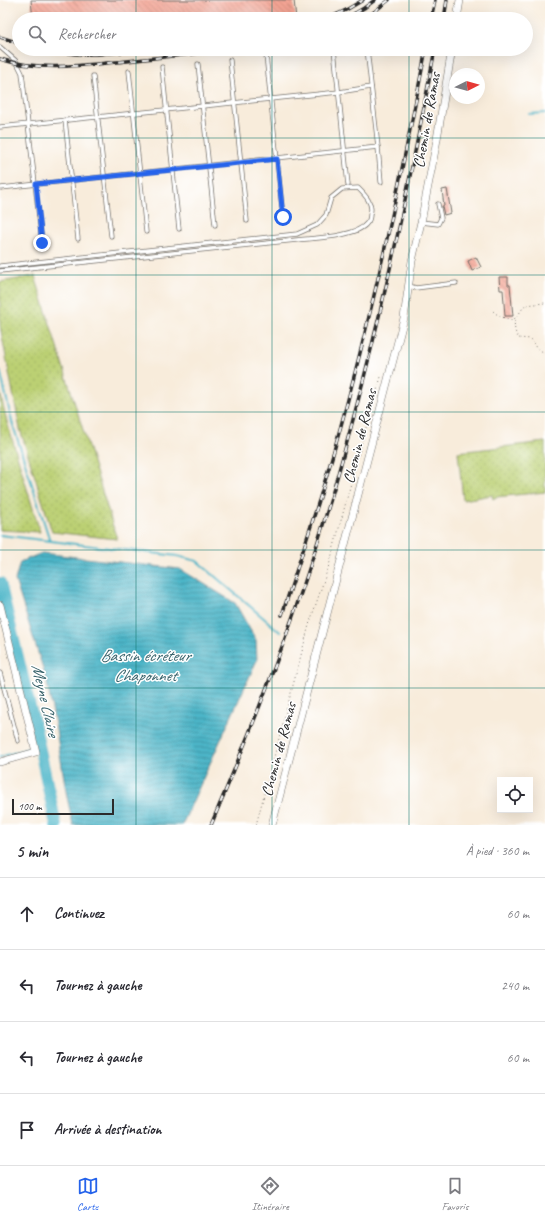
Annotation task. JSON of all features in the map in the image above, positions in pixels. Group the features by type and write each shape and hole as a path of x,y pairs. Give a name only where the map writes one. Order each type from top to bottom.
{"street":[{"path":"458,12 460,0"},
{"name":"Chemin de Ramas","path":"272,825 404,318 412,261 436,145 451,56"},
{"path":"0,605 36,752 0,762"}],"lane":[{"path":"0,47 16,61 22,73 42,243"},
{"path":"266,56 283,217"},
{"path":"335,56 348,184"},
{"path":"368,56 381,182"},
{"path":"230,60 247,221"},
{"path":"198,64 215,225"},
{"path":"162,67 179,228"},
{"path":"129,71 146,232"},
{"path":"93,76 111,236"},
{"path":"0,127 339,92 371,87"},
{"path":"65,120 78,239"},
{"path":"1,188 378,147"},
{"path":"0,266 297,234 317,225 326,215 331,198 342,189 358,188 367,197 371,211 368,222 360,229 345,234 0,271"},
{"path":"421,222 438,224 441,218 438,204"},
{"path":"408,286 416,288 456,283"},
{"path":"0,673 18,741"}],"path":[{"path":"493,311 499,316 511,320 516,318 525,305 545,303"},
{"path":"513,319 518,338 531,339 536,348 545,353"},
{"path":"256,825 309,625 330,562 381,376"}],"green space":[{"path":"35,276 117,539 52,532 20,429 0,326 0,282"},
{"path":"0,392 7,422 40,532 0,530"},
{"path":"545,442 545,492 496,497 493,499 492,495 463,500 458,452"}],"water":[{"name":"Bassin écréteur Chaponnet","path":"42,553 180,569 235,603 256,640 257,660 182,825 73,825 46,678 15,580 20,562"}],"building":[{"path":"31,0 294,0 295,12 32,12"},
{"path":"447,189 451,213 444,215 442,206 444,206 442,190"},
{"path":"476,257 481,267 472,271 468,261"},
{"path":"499,277 508,277 513,316 505,316 503,290 500,290"}],"waterway":[{"path":"529,114 545,113"},
{"path":"0,370 12,422 50,541"},
{"path":"0,535 177,556 197,561 280,632"},
{"name":"Meyne Claire","path":"0,583 36,731 56,825"},
{"path":"0,757 30,748"}],"railway":[{"path":"342,12 363,0"},
{"path":"357,12 375,0"},
{"path":"374,12 389,0"},
{"path":"432,12 435,0"},
{"path":"445,12 447,0"},
{"path":"0,37 12,41"},
{"path":"0,59 31,65 63,66 170,56"},
{"path":"282,615 329,468 361,348 396,199 425,56"},
{"path":"211,825 263,698 295,612 336,481 365,374 391,266 434,56"}],"route":[{"path":"42,243 36,184 277,159 283,217"}]}
